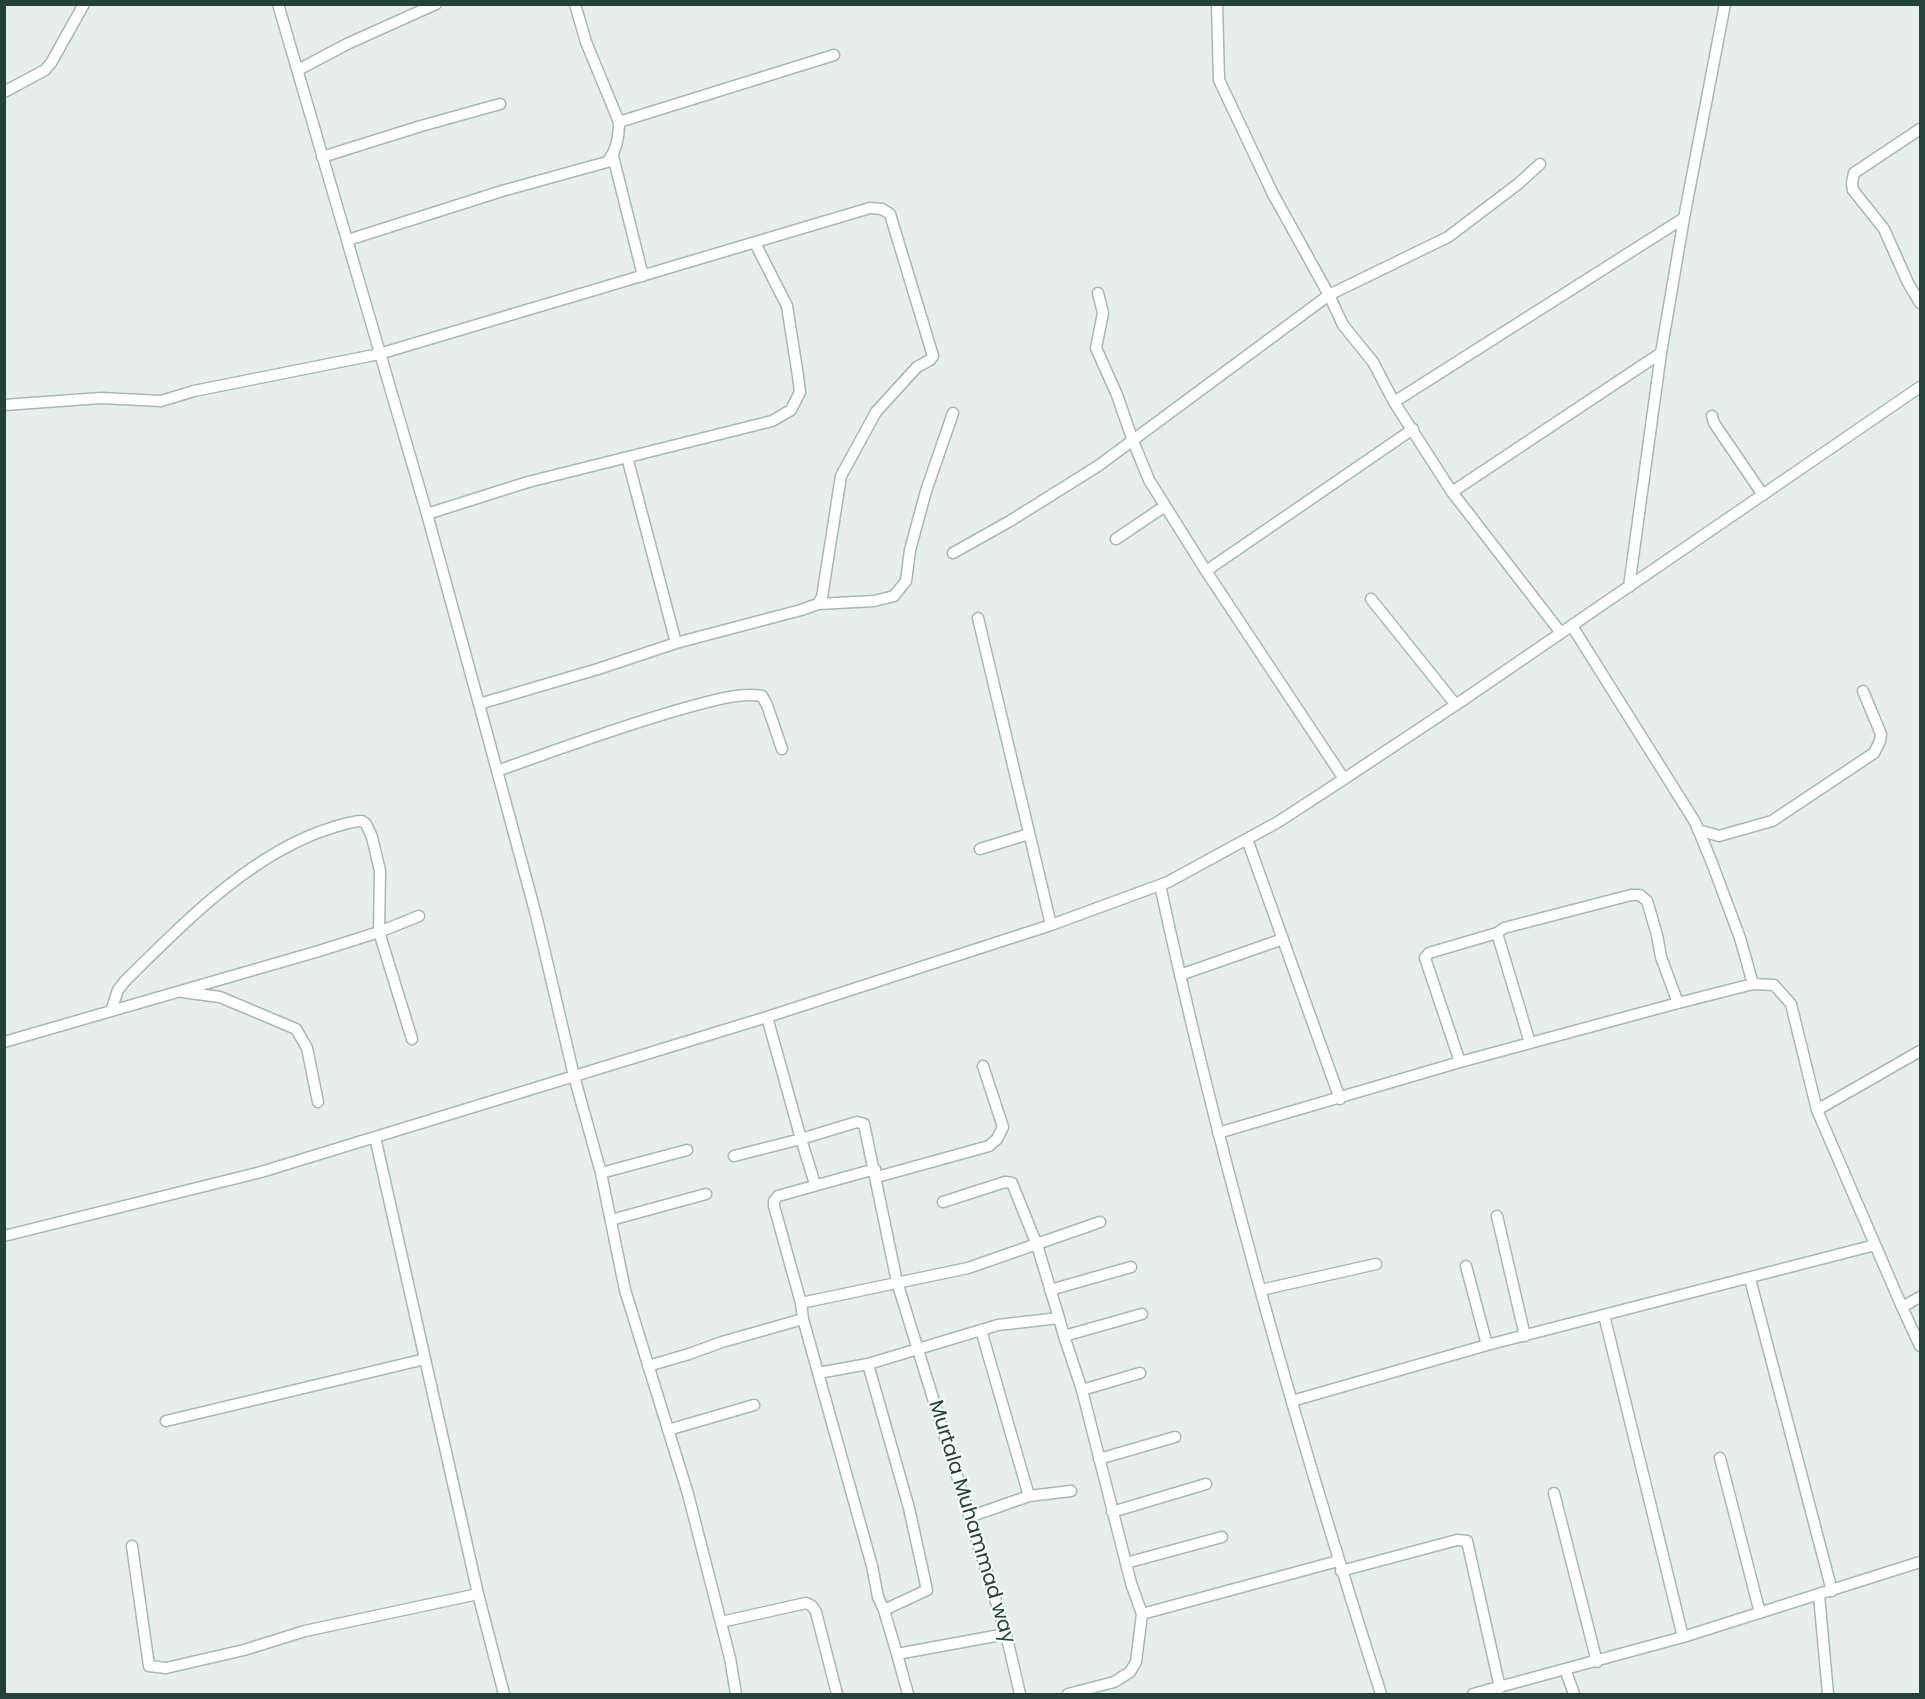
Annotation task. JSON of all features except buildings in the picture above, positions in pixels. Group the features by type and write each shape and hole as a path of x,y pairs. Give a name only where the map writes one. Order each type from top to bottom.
{"street":[{"path":"4,92 45,70 84,4"},
{"path":"278,4 427,514 479,704 536,915 574,1076 601,1173 625,1290 688,1494 721,1622 736,1695"},
{"path":"298,70 346,44 436,4"},
{"path":"348,240 502,191 608,162 613,156 619,136 619,122 586,42 575,4"},
{"path":"1217,4 1220,80 1273,194 1329,295 1343,326 1373,362 1394,402 1452,492 1561,633"},
{"path":"1629,587 1661,352 1725,4"},
{"path":"619,122 834,55"},
{"path":"322,157 500,104"},
{"path":"1920,129 1854,173 1852,183 1856,195 1884,229 1908,283 1920,303"},
{"path":"613,156 643,276"},
{"path":"953,553 1011,521 1098,466 1329,295 1448,237 1518,184 1540,164"},
{"path":"4,405 100,398 161,401 194,391 379,354 870,208 886,210 890,214 933,356 917,367 876,412 841,476 823,588 818,604"},
{"path":"1394,402 1684,219"},
{"path":"427,514 528,482 772,421 791,410 800,392 787,306 755,243"},
{"path":"1098,293 1103,313 1096,348 1117,395 1149,480 1206,571 1344,779"},
{"path":"1452,492 1661,352"},
{"path":"4,1236 261,1173 767,1017 1051,925 1160,885 1278,822 1344,779 1456,705 1920,387"},
{"path":"479,704 676,643 818,604 874,601 894,596 906,581 910,550 926,491 953,413"},
{"path":"1712,417 1763,495"},
{"path":"1206,571 1413,429"},
{"path":"627,457 676,643"},
{"path":"1116,539 1165,506"},
{"path":"1371,599 1456,705"},
{"path":"978,618 1051,925"},
{"path":"1572,626 1698,830 1740,938 1753,984"},
{"path":"1698,830 1719,836 1772,821 1874,753 1881,734 1863,691"},
{"path":"496,771 651,718 706,702 752,694 762,696 767,705 782,749"},
{"path":"111,1011 118,990 125,981 194,914 250,870 311,834 362,822 366,824 372,837 380,871 379,932 412,1040"},
{"path":"980,849 1029,834"},
{"path":"1247,839 1340,1099"},
{"path":"1160,885 1218,1133 1260,1290 1340,1566 1381,1695"},
{"path":"1460,1062 1425,958 1429,953 1497,933 1504,928 1631,895 1640,896 1647,901 1661,957 1678,1003"},
{"path":"4,1042 379,932 419,916"},
{"path":"1497,933 1530,1043"},
{"path":"1180,975 1283,939"},
{"path":"1218,1133 1460,1062 1678,1003 1753,984 1774,986 1791,1004 1817,1110 1920,1346"},
{"path":"179,991 220,998 296,1029 307,1048 318,1102"},
{"path":"767,1017 815,1184"},
{"path":"1817,1110 1920,1051"},
{"path":"908,1695 884,1610 878,1598 872,1566 803,1319 801,1303 774,1202 778,1196 815,1184 876,1173 989,1146 997,1139 1003,1127 983,1066"},
{"name":"Murtala Muhammad way","path":"801,1139 822,1131 861,1122 864,1124 897,1282 1006,1634 1020,1695"},
{"path":"375,1137 478,1594 504,1695"},
{"path":"735,1156 801,1139"},
{"path":"601,1173 687,1150"},
{"path":"943,1202 1005,1182 1012,1183 1037,1245 1082,1390 1131,1583 1142,1614 1137,1656 1130,1672 1114,1682 1068,1695"},
{"path":"611,1220 706,1194"},
{"path":"1497,1216 1526,1336"},
{"path":"801,1303 968,1268 1100,1222"},
{"path":"1292,1401 1487,1346 1875,1245"},
{"path":"1260,1290 1376,1264"},
{"path":"1466,1266 1487,1346"},
{"path":"1050,1290 1131,1268"},
{"path":"1749,1279 1832,1591"},
{"path":"1902,1307 1920,1296"},
{"path":"1064,1336 1142,1314"},
{"path":"1604,1315 1683,1636"},
{"path":"818,1373 868,1364 998,1326 1059,1318"},
{"path":"648,1366 803,1319"},
{"path":"981,1330 1029,1496"},
{"path":"166,1421 425,1359"},
{"path":"868,1364 909,1508 927,1590 884,1610"},
{"path":"1082,1390 1140,1373"},
{"path":"668,1430 754,1404"},
{"path":"1099,1458 1175,1437"},
{"path":"1720,1458 1760,1613"},
{"path":"1112,1512 1206,1484"},
{"path":"969,1516 1029,1496 1071,1491"},
{"path":"1554,1493 1596,1662"},
{"path":"1126,1563 1222,1537"},
{"path":"1142,1614 1340,1566 1457,1540 1467,1541 1500,1688"},
{"path":"132,1546 149,1666 157,1668 166,1668 244,1650 305,1631 478,1594"},
{"path":"1473,1695 1596,1662 1920,1562"},
{"path":"1819,1595 1828,1695"},
{"path":"721,1622 806,1603 812,1606 816,1612 837,1695"},
{"path":"897,1654 1006,1634"},
{"path":"1565,1669 1574,1695"}]}
